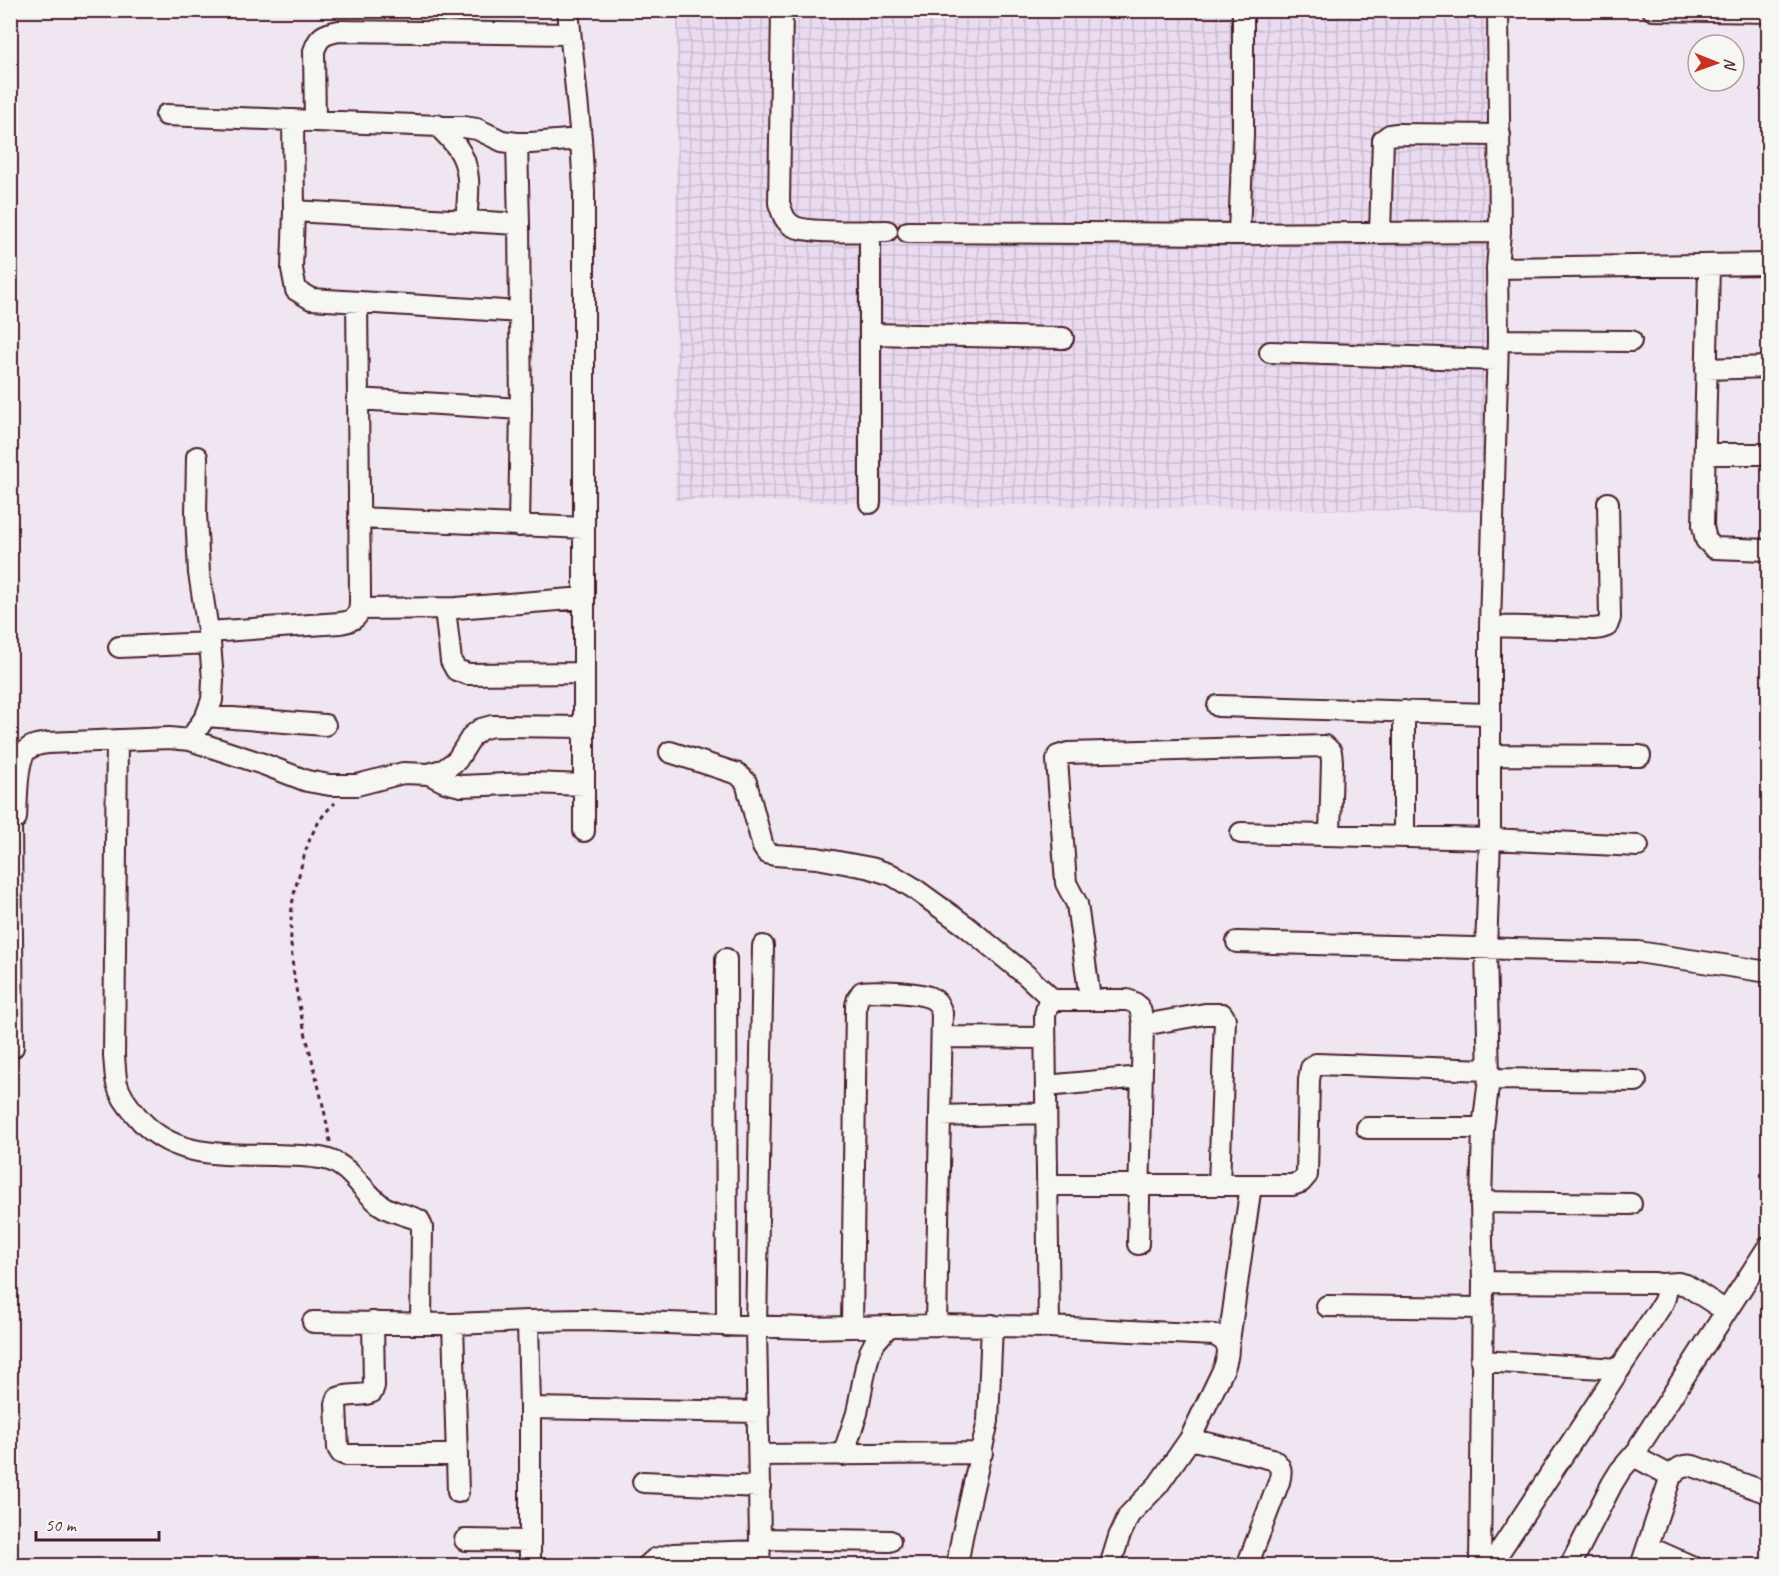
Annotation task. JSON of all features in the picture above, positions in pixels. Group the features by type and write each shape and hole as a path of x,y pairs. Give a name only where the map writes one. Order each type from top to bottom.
{"street":[{"path":"567,10 581,139 585,238 584,831"},
{"path":"782,10 779,203 784,218 794,227 810,231 878,231 870,334 870,503"},
{"path":"1239,234 1243,134 1243,10"},
{"path":"1480,1566 1483,1282 1481,1202 1483,1128 1489,1075 1486,949 1490,839 1490,626 1498,340 1497,268 1500,232 1498,10"},
{"path":"1653,10 1768,12"},
{"path":"315,121 314,51 318,40 327,33 339,31 570,34"},
{"path":"166,115 437,125 477,129 502,141 517,143 581,139"},
{"path":"293,120 292,269 296,290 311,299 520,312"},
{"path":"437,125 458,148 466,164 469,182 466,221"},
{"path":"1380,233 1383,140 1390,135 1397,134 1500,135"},
{"path":"517,143 521,409 519,526"},
{"path":"294,211 519,224"},
{"path":"908,232 1239,234 1500,232"},
{"path":"1497,268 1768,264"},
{"path":"1709,266 1703,526 1706,540 1714,548 1768,550"},
{"path":"118,647 349,621 356,617 360,609 357,302"},
{"path":"870,334 1063,338"},
{"path":"1498,340 1631,341"},
{"path":"1270,352 1496,360"},
{"path":"1706,369 1768,367"},
{"path":"357,399 521,409"},
{"path":"1706,454 1768,454"},
{"path":"190,740 206,716 212,700 213,680 199,573 196,514 197,457"},
{"path":"1490,626 1594,629 1607,626 1610,618 1608,503"},
{"path":"359,518 584,528"},
{"path":"360,609 445,609 584,598"},
{"path":"445,609 451,661 456,670 468,674 584,673"},
{"path":"1218,706 1489,714"},
{"path":"1404,711 1404,837"},
{"path":"206,716 325,725"},
{"path":"13,1047 11,824 16,818 20,760 26,751 36,745 169,738 190,740 307,781 330,785 357,785 403,773 429,774 445,770 457,760 472,736 481,729 492,726 584,727"},
{"path":"117,740 114,1056 118,1085 128,1106 146,1128 166,1142 190,1150 218,1154 314,1156 332,1161 346,1171 378,1203 390,1210 419,1220 422,1227 421,1323"},
{"path":"1090,999 1077,904 1066,883 1058,756 1068,753 1325,746 1331,752 1332,761 1330,834"},
{"path":"670,752 738,774 746,782 762,847 767,852 775,855 817,858 871,868 892,875 966,926 1053,1000"},
{"path":"1490,755 1640,756"},
{"path":"429,774 445,782 461,786 532,783 584,785"},
{"path":"1241,833 1490,839 1638,846"},
{"path":"1237,942 1638,952 1768,972"},
{"path":"760,1552 756,1328 763,946"},
{"path":"726,958 727,1326"},
{"path":"852,1327 856,1005 862,992 870,991 930,997 938,1002 942,1013 936,1325"},
{"path":"1049,1327 1045,1038 1046,1008 1053,1000 1127,1000 1135,1002 1140,1008 1143,1025 1138,1244"},
{"path":"1143,1025 1205,1014 1222,1014 1225,1019 1219,1185"},
{"path":"942,1036 1045,1038"},
{"path":"1047,1185 1292,1185 1301,1182 1306,1175 1309,1080 1311,1068 1316,1064 1489,1075 1636,1081"},
{"path":"1046,1086 1141,1077"},
{"path":"940,1116 1046,1113"},
{"path":"1367,1128 1483,1128"},
{"path":"1110,1566 1129,1515 1158,1485 1190,1439 1227,1360 1251,1185"},
{"path":"1481,1202 1631,1204"},
{"path":"1570,1566 1620,1471 1638,1450 1768,1246"},
{"path":"1483,1282 1678,1283 1686,1285 1726,1311"},
{"path":"1490,1566 1663,1303 1667,1293 1662,1284"},
{"path":"1327,1306 1482,1308"},
{"path":"313,1322 453,1324 584,1320 756,1328 992,1325 1214,1335 1223,1340 1228,1348"},
{"path":"373,1322 374,1386 372,1392 344,1395 338,1398 336,1404 338,1448 341,1453 346,1455 457,1455"},
{"path":"528,1322 530,1566"},
{"path":"453,1324 458,1492"},
{"path":"957,1566 988,1421 992,1325"},
{"path":"843,1455 857,1413 870,1352 889,1326"},
{"path":"1481,1361 1620,1369"},
{"path":"530,1408 759,1412"},
{"path":"1190,1439 1272,1459 1280,1464 1282,1471 1280,1482 1247,1566"},
{"path":"1638,1450 1637,1455 1641,1460 1671,1476"},
{"path":"759,1455 982,1453"},
{"path":"1641,1566 1671,1476 1678,1468 1686,1464 1694,1466 1768,1493"},
{"path":"643,1482 760,1487"},
{"path":"465,1540 529,1540"},
{"path":"647,1566 655,1559 673,1554 760,1552 890,1540"},
{"path":"1648,1547 1691,1566"}],"path":[{"path":"332,1161 323,1104 294,975 291,943 292,905 303,857 314,829 336,803"}],"shaded area":[{"path":"677,11 1491,11 1490,512 675,500"}]}
